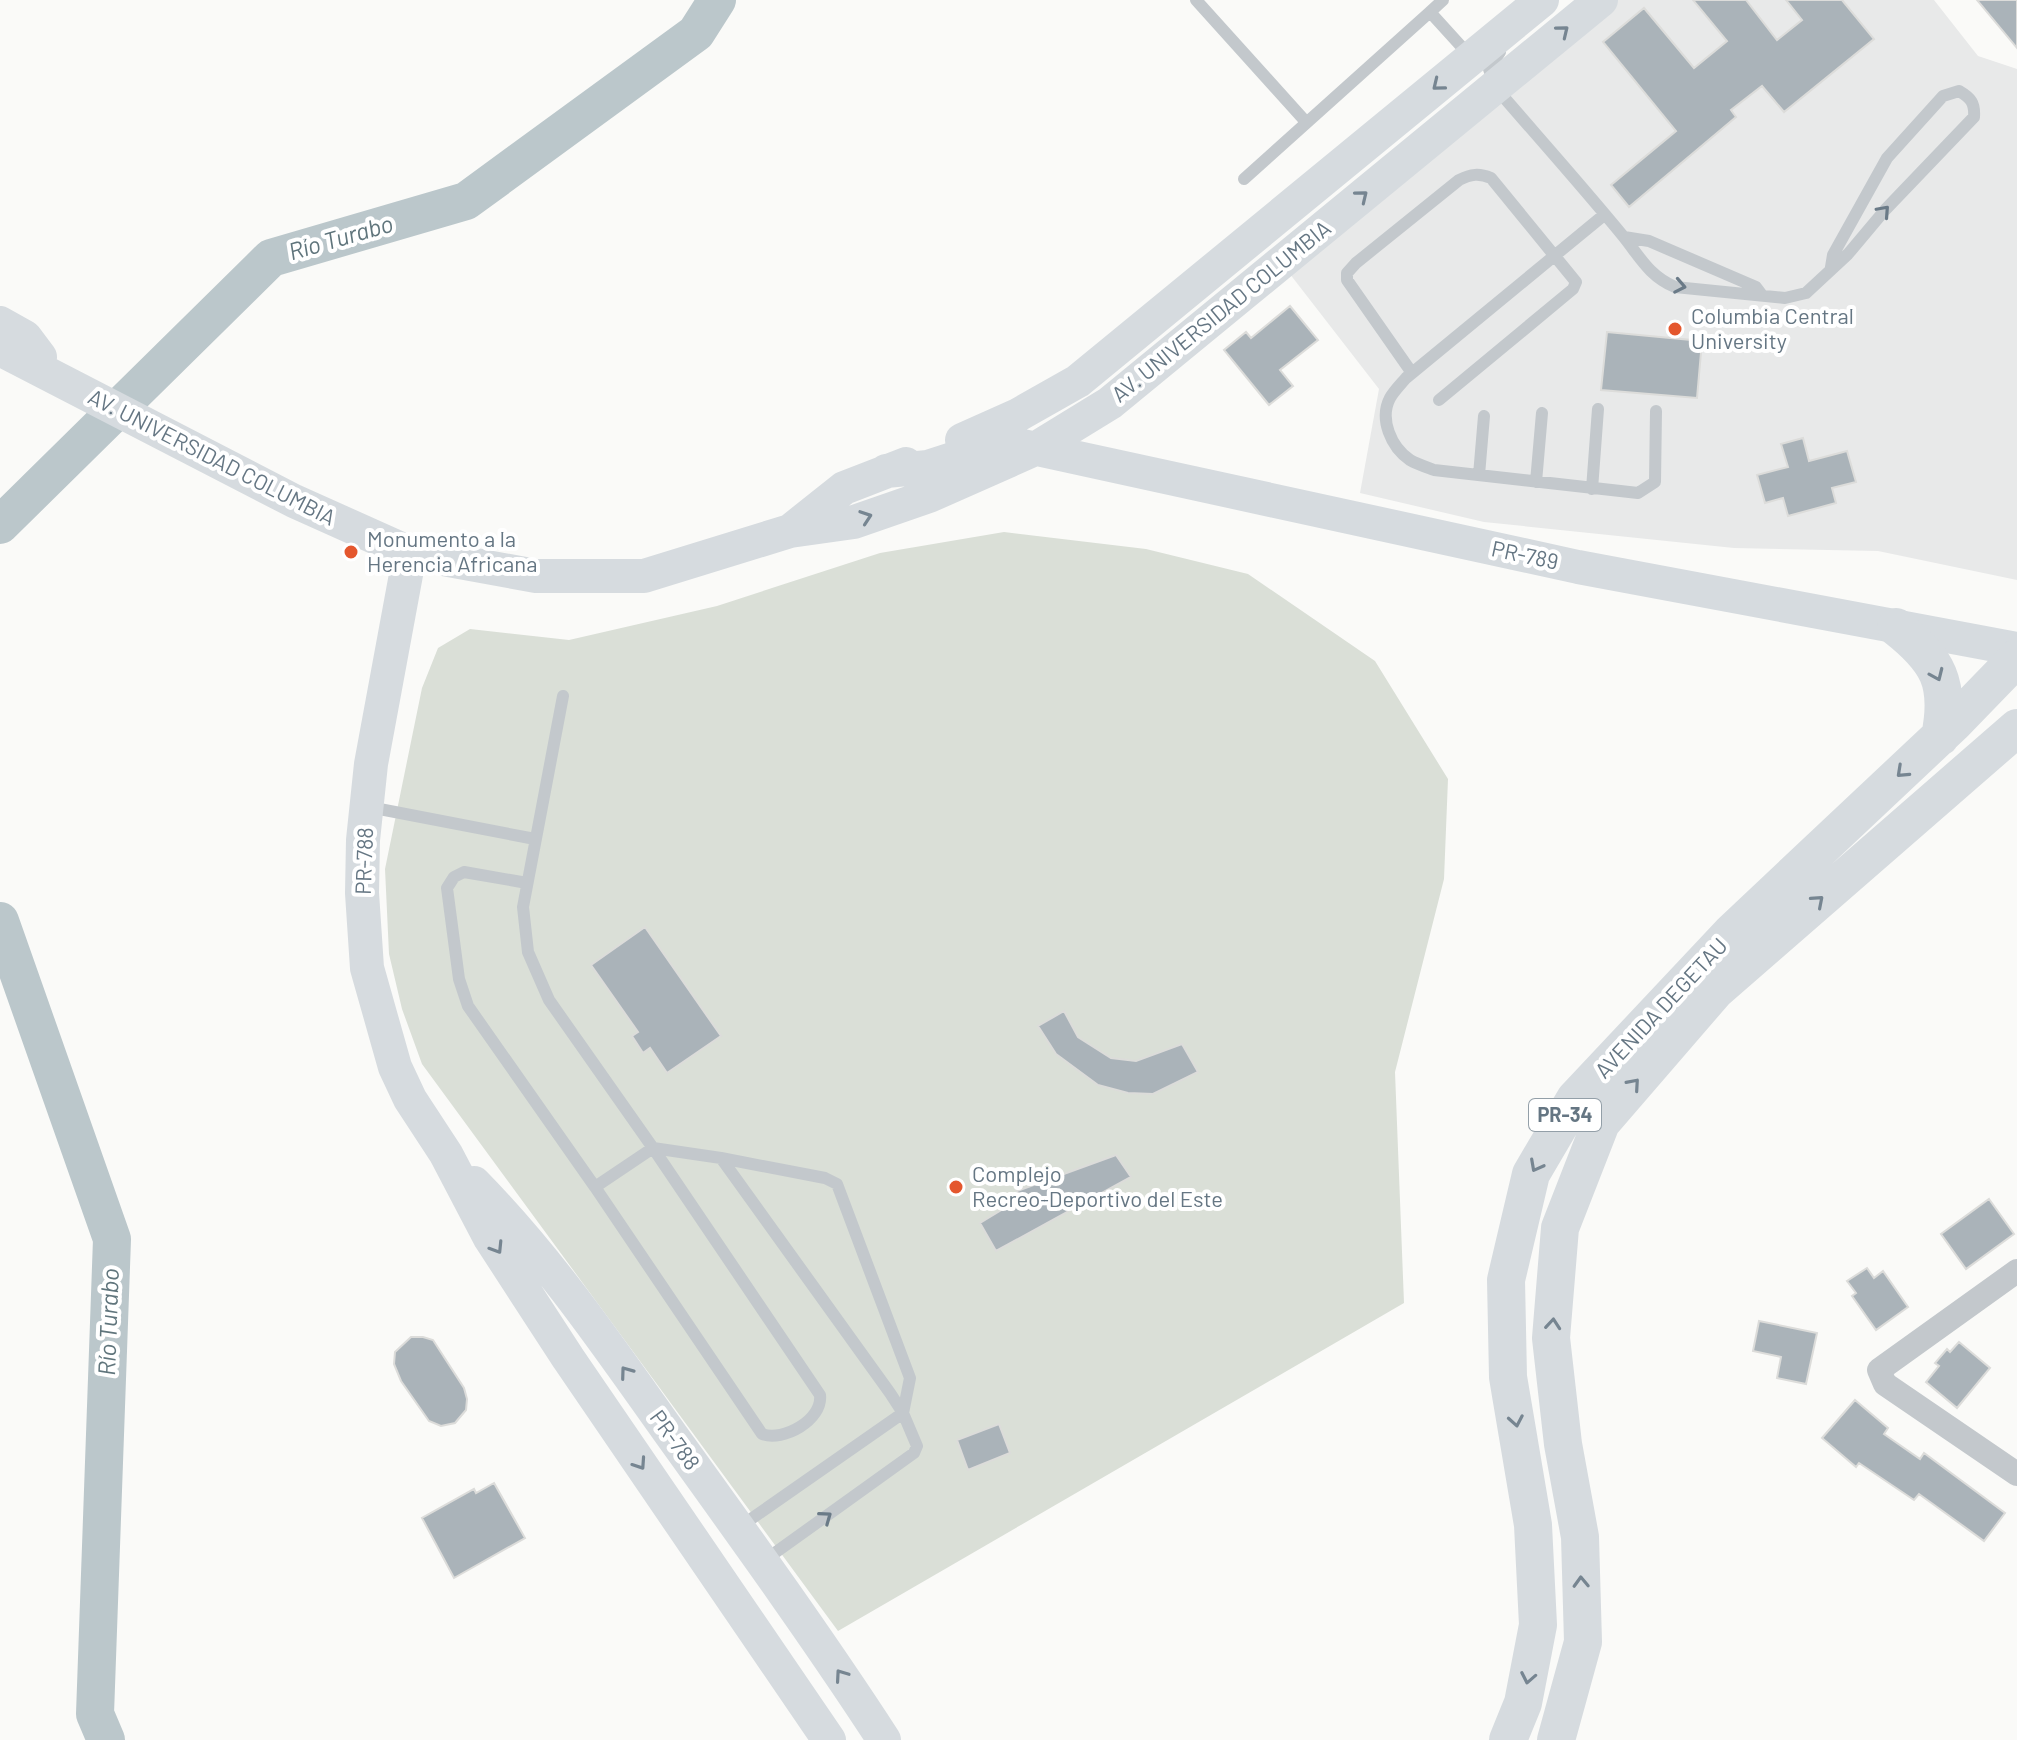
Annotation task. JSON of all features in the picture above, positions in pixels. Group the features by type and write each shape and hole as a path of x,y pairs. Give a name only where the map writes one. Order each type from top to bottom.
{"main road":[{"name":"AV. UNIVERSIDAD COLUMBIA","path":"0,349 294,501 410,553 536,576 644,576 790,531 854,522 929,496 1035,449 1110,403 1601,0"},
{"name":"AV. UNIVERSIDAD COLUMBIA","path":"790,531 844,488 1018,415 1078,381 1471,58 1548,3"},
{"path":"1471,58 1495,87"},
{"path":"1035,449 1045,427 1061,410 1202,295 1222,276 1241,247"},
{"name":"AV. UNIVERSIDAD COLUMBIA","path":"0,323 25,337 55,377"},
{"path":"1110,403 1105,419 1105,445 1113,467"},
{"name":"PR-789","path":"886,471 928,467 996,445 1014,444 1578,567 2017,649"},
{"name":"PR-788","path":"410,553 385,676 366,806 362,893 367,968 395,1067 410,1099 446,1154 490,1238 568,1358 829,1740"},
{"path":"1896,627 1925,653 1939,672 1945,694 1940,737"},
{"name":"AVENIDA DEGETAU","path":"1508,1740 1523,1703 1538,1625 1533,1525 1508,1377 1506,1280 1531,1174 1575,1099 1585,1088 1732,932 1940,737 2017,658"},
{"name":"AVENIDA DEGETAU","path":"1556,1740 1583,1642 1580,1537 1563,1444 1551,1338 1560,1228 1601,1123 1715,991 2017,728"},
{"name":"PR-788","path":"446,1154 514,1223 566,1288 762,1562 884,1740"},
{"path":"701,1553 738,1528"},
{"path":"725,1587 762,1562"}],"street":[{"path":"2017,1271 1879,1370 1885,1384 2017,1474"}],"lane":[{"path":"1196,0 1306,122"},
{"path":"1244,179 1443,0"},
{"path":"1548,3 1492,61 1489,75 1495,87 1624,237 1648,270 1675,287 1785,298 1798,296 1819,283 1974,117 1975,107 1970,97 1959,91 1943,96 1887,158 1833,255 1831,267"},
{"path":"1430,12 1471,58"},
{"path":"1412,373 1347,280 1347,273 1459,180 1480,174 1491,178 1576,282 1573,289 1439,400"},
{"path":"1604,215 1412,373 1390,398 1386,413 1393,444 1410,460 1434,470 1638,493 1655,482 1656,411"},
{"path":"1624,237 1649,241 1706,264 1756,287 1762,295"},
{"path":"1592,489 1598,409"},
{"path":"1536,482 1542,413"},
{"path":"1479,475 1484,416"},
{"path":"527,883 464,872 454,877 447,888 459,979 468,1006 762,1434 772,1438 785,1435 813,1417 821,1403 820,1395 549,1000 536,974 524,929 523,907 563,696"},
{"path":"366,806 535,839"},
{"path":"595,1187 653,1148 825,1178 837,1184 910,1378 903,1413 738,1528"},
{"path":"721,1158 903,1413 917,1446 914,1453 762,1562"}],"shaded area":[{"name":"Columbia Central University","path":"1613,0 1934,0 1978,56 2017,69 2017,580 1878,551 1734,548 1484,522 1360,493 1379,389 1286,269"},
{"name":"Complejo Recreo-Deportivo del Este","path":"1004,532 1146,549 1248,574 1375,661 1448,779 1444,879 1395,1072 1404,1303 838,1631 422,1064 402,1009 389,954 385,869 422,688 438,648 470,629 569,640 717,606 880,553"}],"building":[{"path":"1693,0 1746,0 1777,40 1802,20 1786,0 1842,0 1874,39 1784,112 1762,86 1731,110 1736,117 1629,207 1611,185 1676,131 1603,42 1644,8 1694,68 1727,41"},
{"path":"1977,0 2017,0 2017,48"},
{"path":"1290,306 1318,340 1280,370 1293,386 1269,405 1224,350 1246,332 1251,338"},
{"path":"1607,332 1702,341 1697,398 1601,390"},
{"path":"1803,438 1809,461 1847,451 1856,482 1832,488 1836,503 1788,516 1783,498 1765,503 1757,475 1788,467 1781,444"},
{"path":"645,927 721,1036 667,1073 650,1048 643,1053 632,1036 638,1032 591,965"},
{"path":"1064,1011 1078,1037 1111,1058 1136,1061 1182,1044 1198,1072 1153,1094 1128,1093 1098,1085 1056,1054 1038,1026"},
{"path":"1116,1155 1131,1177 996,1251 980,1223 1021,1198 1017,1191"},
{"path":"1989,1199 2014,1234 1966,1269 1941,1234"},
{"path":"1867,1268 1874,1278 1883,1271 1908,1307 1876,1330 1852,1296 1856,1293 1847,1281"},
{"path":"1759,1321 1817,1333 1806,1384 1777,1378 1781,1357 1753,1351"},
{"path":"411,1337 433,1340 464,1388 466,1410 455,1423 441,1426 429,1421 401,1381 394,1364 395,1352"},
{"path":"1959,1342 1990,1368 1957,1408 1926,1382 1939,1366 1935,1363 1947,1349 1950,1352"},
{"path":"1855,1400 1888,1428 1884,1434 1920,1459 1924,1453 2005,1513 1984,1541 1919,1494 1914,1500 1859,1463 1856,1467 1822,1438"},
{"path":"999,1424 1010,1453 968,1470 957,1440"},
{"path":"494,1483 525,1538 454,1578 422,1518 474,1489 476,1493"}],"waterway":[{"name":"Río Turabo","path":"0,525 271,258 466,201 696,33 717,0"},
{"name":"Río Turabo","path":"0,921 112,1239 95,1714 106,1740"}],"place":[{"name":"Columbia Central University","path":"1675,329"},
{"name":"Monumento a la Herencia Africana","path":"351,552"},
{"name":"Complejo Recreo-Deportivo del Este","path":"956,1187"}]}
